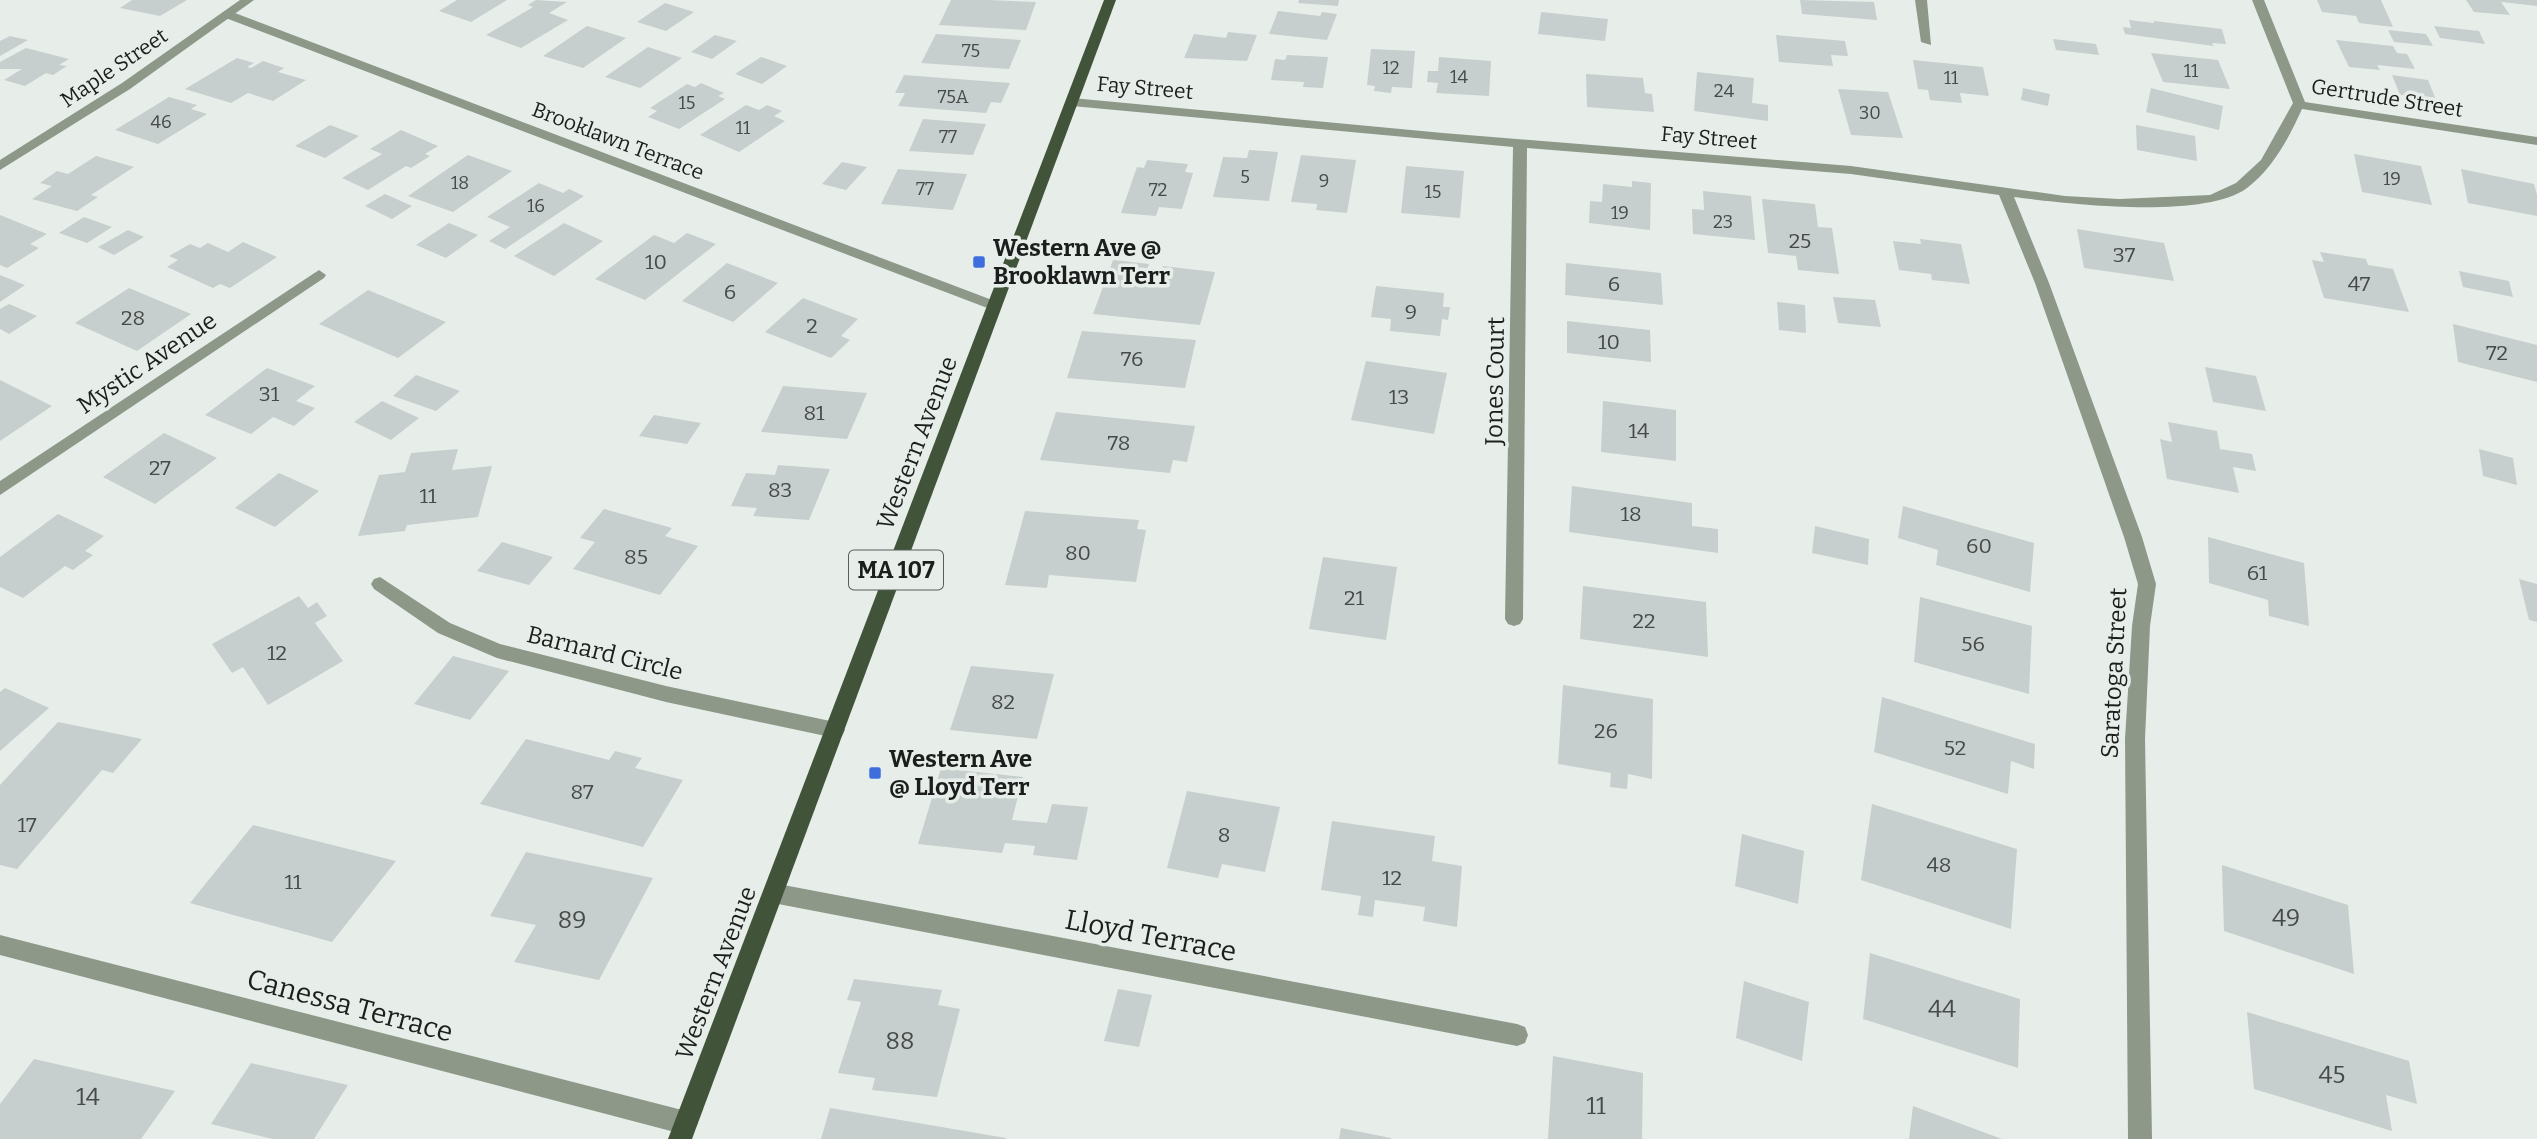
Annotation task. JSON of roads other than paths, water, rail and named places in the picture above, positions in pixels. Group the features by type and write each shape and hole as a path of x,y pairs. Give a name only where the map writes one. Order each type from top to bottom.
{"main road":[{"name":"Western Avenue","path":"683,1131 1110,0"}],"street":[{"name":"Maple Street","path":"0,166 127,86 248,0"},
{"path":"1922,0 1927,42"},
{"name":"Gertrude Street","path":"2258,0 2298,105 2537,141"},
{"name":"Brooklawn Terrace","path":"227,14 995,306"},
{"name":"Fay Street","path":"1072,102 1520,144 1851,170 2065,200 2119,203 2212,199 2241,186 2266,163 2298,105"},
{"name":"Jones Court","path":"1514,619 1520,144"},
{"name":"Saratoga Street","path":"2004,192 2042,283 2133,537 2147,584 2141,626 2136,739 2140,1139"},
{"name":"Mystic Avenue","path":"0,489 319,275"},
{"name":"Barnard Circle","path":"380,584 444,628 497,651 666,694 835,730"},
{"name":"Lloyd Terrace","path":"773,893 1517,1035"},
{"name":"Canessa Terrace","path":"0,945 683,1131"}],"place":[{"name":"Western Ave @ Brooklawn Terr","path":"979,262"},
{"name":"Western Ave @ Lloyd Terr","path":"875,773"}]}
